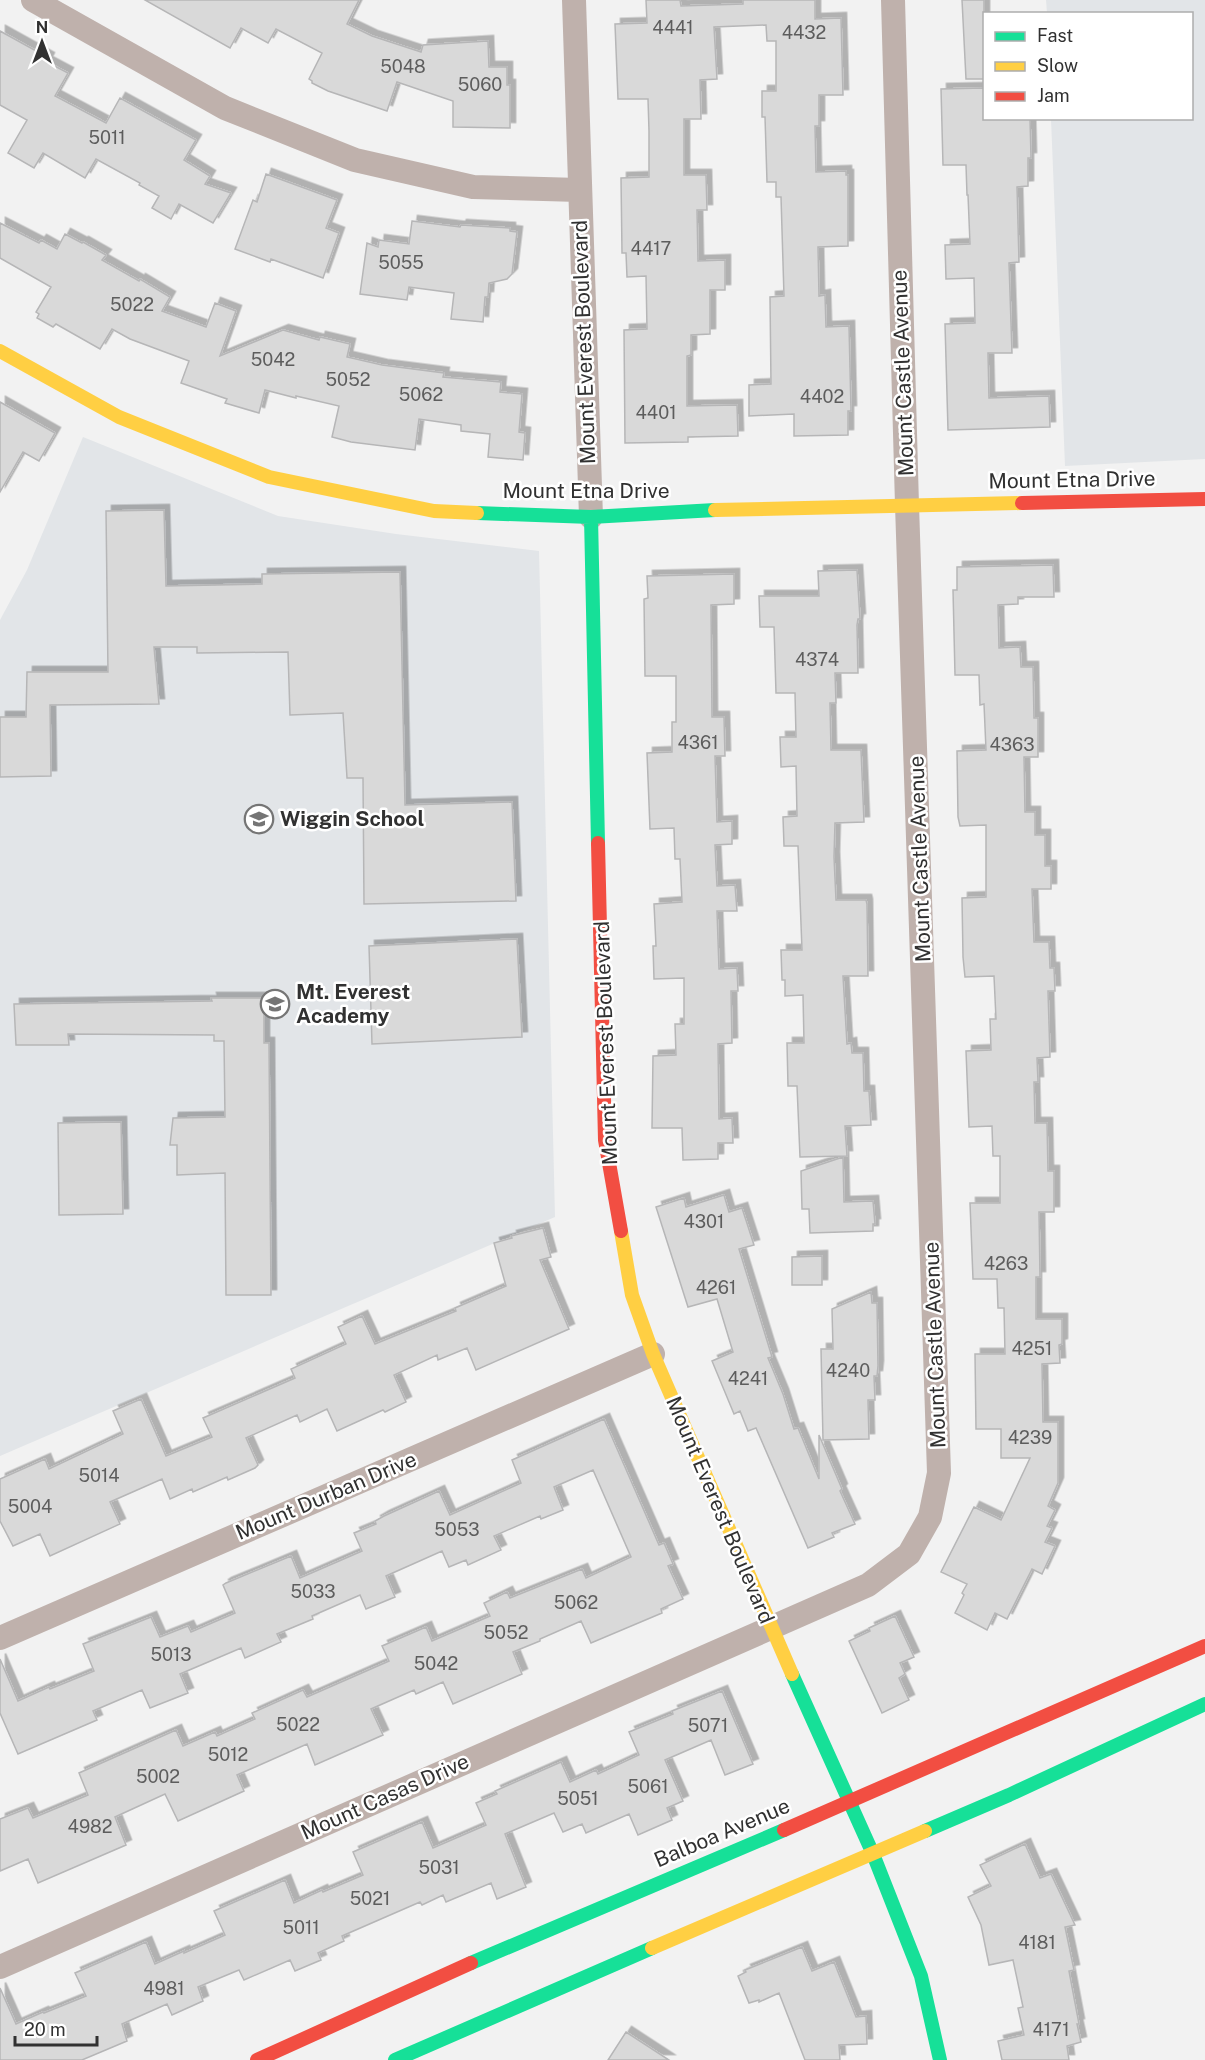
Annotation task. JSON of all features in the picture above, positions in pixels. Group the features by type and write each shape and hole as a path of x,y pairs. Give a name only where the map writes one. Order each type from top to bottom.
{"street":[{"path":"33,0 225,108 355,160 473,187 579,190"},
{"name":"Mount Everest Boulevard","path":"574,0 591,516 605,1140 632,1295 653,1354 771,1627 873,1854 921,1976 939,2060"},
{"name":"Mount Castle Avenue","path":"771,1627 868,1585 909,1554 930,1517 939,1473 893,0"},
{"name":"Mount Etna Drive","path":"0,351 119,417 269,477 434,512 591,516 746,508 1205,499"},
{"name":"Mount Durban Drive","path":"0,1638 653,1354"},
{"name":"Mount Casas Drive","path":"0,1967 771,1627"},
{"name":"Balboa Avenue","path":"257,2060 532,1936 850,1802 1205,1646"},
{"path":"395,2060 494,2015 1009,1795 1205,1704"}],"shaded area":[{"path":"1046,0 1205,0 1205,459 1065,466 1051,120 1193,120 1193,12 1047,12"},
{"name":"Mt. Everest Academy","path":"83,437 278,516 396,534 539,551 555,1217 0,1456 0,620 27,570"}],"building":[{"path":"145,0 359,0 347,24 372,36 421,52 423,45 488,41 489,67 507,67 507,85 510,85 510,128 453,127 453,101 397,82 387,111 328,91 309,79 322,53 276,29 268,43 241,28 230,48"},
{"path":"646,0 680,0 681,6 743,4 743,0 815,0 815,19 841,18 843,95 819,95 819,126 815,126 816,172 846,171 848,175 848,246 818,247 819,296 825,295 826,327 849,326 851,411 848,411 848,435 794,436 794,414 749,416 749,385 771,384 770,297 784,296 781,197 776,197 776,182 767,182 765,117 762,117 762,91 776,91 776,41 767,41 766,25 714,27 717,79 700,80 701,119 684,119 684,175 706,175 707,210 697,210 698,261 725,260 725,290 710,290 710,334 691,335 691,355 687,356 687,406 737,405 738,436 688,437 688,442 625,443 624,330 647,329 646,276 627,277 626,253 622,253 621,178 649,177 649,131 648,99 618,99 615,24 647,23"},
{"path":"962,0 984,0 983,79 966,79"},
{"path":"0,31 49,58 47,62 68,73 55,96 106,123 120,98 196,140 184,160 210,176 205,184 231,193 213,223 179,204 171,219 152,208 159,196 96,159 85,178 43,153 34,168 8,153 27,120 0,105"},
{"path":"983,88 983,120 1030,120 1031,158 1028,158 1028,186 1017,187 1019,262 1009,263 1012,353 988,353 989,398 1049,396 1050,427 948,430 945,324 975,323 974,278 946,279 945,245 970,244 966,165 943,165 941,89"},
{"path":"266,174 337,200 326,228 339,233 323,278 235,249 253,200 257,202"},
{"path":"412,221 460,227 461,225 510,228 510,231 517,232 512,274 507,279 489,283 488,297 485,297 483,322 451,319 454,293 409,287 407,300 360,294 367,243 378,247 379,240 409,244"},
{"path":"0,223 39,243 41,240 57,249 65,234 83,242 106,255 102,260 170,297 162,311 206,327 215,303 236,311 220,356 283,330 319,340 320,337 350,344 347,357 382,365 444,373 443,377 501,382 500,392 522,394 519,432 525,433 523,460 488,457 490,434 461,431 461,425 419,419 415,450 351,442 332,437 339,406 265,390 259,413 225,403 227,399 181,383 189,361 130,339 112,329 100,349 56,324 53,327 37,318 39,314 36,312 51,287 0,258"},
{"path":"0,402 55,433 39,461 23,452 0,492"},
{"path":"164,510 166,586 262,584 262,574 400,572 405,805 512,802 516,901 364,904 363,778 347,778 343,713 290,715 288,652 197,653 197,647 154,647 159,704 50,705 51,776 0,777 0,717 26,717 27,672 108,672 106,511"},
{"path":"1053,565 1054,597 1018,597 1018,604 998,605 999,648 1020,647 1021,667 1033,667 1034,718 1038,718 1038,757 1024,757 1025,812 1035,812 1035,835 1045,835 1045,866 1051,866 1051,889 1032,889 1034,942 1049,942 1050,968 1054,968 1055,991 1048,991 1050,1057 1037,1058 1038,1082 1034,1082 1035,1123 1047,1123 1048,1171 1054,1171 1054,1212 1039,1212 1040,1277 1036,1277 1036,1319 1062,1319 1062,1344 1059,1345 1060,1363 1042,1364 1043,1422 1058,1422 1058,1483 1048,1506 1055,1510 1047,1526 1052,1528 1045,1542 1055,1546 1042,1574 1032,1569 1007,1619 995,1613 987,1630 955,1613 967,1584 941,1572 974,1507 1001,1520 1030,1458 1001,1458 1001,1429 976,1429 975,1354 1005,1354 1004,1308 998,1308 997,1279 973,1279 970,1203 1000,1203 1000,1156 993,1156 992,1126 969,1127 966,1051 991,1050 990,1019 996,1019 994,976 965,977 962,898 986,897 986,825 960,826 957,751 986,750 984,704 980,705 979,675 955,675 953,590 957,590 957,567"},
{"path":"857,570 860,619 857,625 858,673 835,673 836,703 830,703 831,750 861,750 864,822 835,823 834,857 836,900 866,900 867,904 868,976 843,976 847,1044 851,1043 852,1053 863,1053 864,1091 869,1091 871,1125 845,1126 847,1156 800,1157 797,1086 788,1086 787,1043 804,1043 803,995 785,996 781,950 802,950 798,846 784,846 783,817 797,816 796,766 781,767 780,737 796,737 795,693 776,693 774,627 760,627 759,596 819,596 818,571"},
{"path":"734,574 734,604 711,605 712,717 724,717 725,756 715,756 717,822 732,821 732,844 715,845 717,886 735,885 737,911 717,911 719,969 737,968 738,991 731,991 732,1043 718,1044 719,1119 732,1118 733,1143 718,1143 718,1159 683,1160 682,1128 652,1128 653,1056 676,1055 675,1024 684,1024 684,978 654,979 653,946 656,946 654,904 682,902 680,859 675,859 674,828 650,829 647,753 672,752 672,722 676,722 676,676 645,676 644,599 648,598 647,576"},
{"path":"517,939 522,1037 372,1044 369,946"},
{"path":"211,998 264,998 264,1043 269,1043 271,1295 226,1295 225,1173 177,1175 177,1145 170,1145 173,1118 225,1117 224,1041 214,1041 214,1035 68,1034 69,1045 16,1045 14,1004 212,1001"},
{"path":"121,1122 123,1214 59,1215 58,1123"},
{"path":"843,1157 844,1202 873,1201 875,1224 873,1224 873,1231 810,1233 809,1209 802,1209 801,1171"},
{"path":"724,1195 729,1212 742,1208 754,1245 739,1249 772,1357 768,1358 794,1429 798,1428 819,1479 819,1435 855,1524 832,1533 834,1537 808,1548 756,1428 748,1431 740,1411 734,1414 712,1361 733,1352 717,1299 688,1307 656,1207 684,1198 686,1207"},
{"path":"543,1228 551,1257 540,1260 569,1329 476,1370 467,1348 438,1360 437,1355 394,1375 406,1402 385,1412 383,1410 337,1431 327,1409 300,1422 297,1415 246,1438 258,1465 255,1468 228,1480 227,1477 170,1499 162,1479 110,1502 120,1524 50,1556 40,1534 13,1546 0,1521 0,1479 45,1459 49,1469 123,1434 113,1411 141,1399 166,1456 212,1437 203,1418 295,1378 291,1369 346,1344 338,1327 362,1316 375,1344 456,1311 455,1308 506,1286 494,1243"},
{"path":"822,1256 822,1285 792,1285 792,1257"},
{"path":"871,1292 872,1303 877,1303 878,1366 877,1376 874,1376 875,1400 868,1400 869,1439 823,1440 821,1349 833,1349 832,1309"},
{"path":"604,1419 659,1545 664,1543 673,1564 668,1566 683,1599 661,1609 662,1613 591,1643 581,1621 540,1639 540,1641 513,1652 522,1674 453,1704 443,1682 416,1694 414,1690 371,1709 383,1735 315,1765 307,1744 237,1775 244,1791 178,1821 165,1794 115,1817 126,1845 38,1883 28,1859 0,1871 0,1819 28,1808 33,1818 88,1795 79,1773 176,1730 183,1746 215,1732 217,1736 255,1719 252,1713 303,1690 307,1697 389,1661 382,1646 426,1627 432,1641 490,1616 484,1603 507,1592 510,1598 582,1569 586,1578 631,1557 593,1470 554,1487 563,1510 541,1519 540,1516 494,1536 501,1550 468,1565 466,1560 449,1567 442,1551 386,1576 395,1597 366,1609 360,1595 277,1634 281,1642 245,1658 241,1648 180,1674 188,1693 150,1708 142,1690 93,1711 97,1720 18,1754 0,1713 0,1659 18,1701 49,1687 50,1689 94,1671 83,1644 151,1617 160,1637 188,1626 191,1632 235,1613 223,1585 226,1583 291,1556 300,1578 362,1551 354,1533 376,1524 375,1521 384,1516 439,1491 450,1515 521,1483 512,1460"},
{"path":"895,1616 914,1657 900,1663 905,1674 899,1678 909,1700 882,1713 849,1641 870,1631 869,1628"},
{"path":"722,1691 753,1764 725,1775 711,1740 665,1760 683,1801 667,1808 672,1820 638,1835 629,1814 586,1833 582,1824 563,1832 554,1813 505,1834 526,1887 497,1899 491,1883 446,1902 443,1895 422,1905 420,1902 342,1936 344,1941 318,1953 321,1960 295,1971 290,1960 244,1980 239,1970 198,1987 203,2001 172,2015 167,2004 122,2024 127,2041 82,2060 0,2060 0,1988 16,2024 86,1996 75,1973 146,1942 155,1964 184,1951 184,1953 225,1935 214,1911 285,1880 294,1903 363,1875 353,1852 422,1822 433,1848 486,1825 476,1803 497,1794 495,1791 561,1762 570,1782 596,1770 598,1774 639,1755 629,1732 673,1714 672,1711"},
{"path":"1025,1844 1040,1878 1051,1874 1075,1925 1065,1927 1074,1970 1069,1971 1081,2042 1067,2046 1069,2060 1002,2060 998,2041 1024,2035 1018,2008 1023,2007 1013,1960 989,1965 981,1925 968,1897 991,1886 980,1865"},
{"path":"802,1947 812,1971 834,1962 856,2017 866,2016 867,2044 839,2045 840,2060 805,2060 779,1993 759,2002 759,2000 749,2003 738,1976 746,1972 745,1970"},
{"path":"626,2032 669,2060 608,2060"}],"traffic: fast":[{"path":"477,513 591,517 715,510"},
{"path":"591,517 598,843"},
{"path":"792,1674 873,1854 921,1976 940,2060"},
{"path":"925,1831 1009,1795 1205,1704"},
{"path":"471,1963 784,1830"},
{"path":"395,2060 652,1948"}],"traffic: slow":[{"path":"0,351 119,417 269,477 434,511 477,513"},
{"path":"715,510 1022,503"},
{"path":"621,1231 632,1295 653,1354 792,1674"},
{"path":"652,1948 925,1831"}],"traffic: jam":[{"path":"1022,503 1205,499"},
{"path":"598,843 605,1140 621,1231"},
{"path":"784,1830 1205,1646"},
{"path":"257,2060 471,1963"}],"place":[{"name":"Wiggin School","path":"259,819"},
{"name":"Mt. Everest Academy","path":"275,1004"}]}
